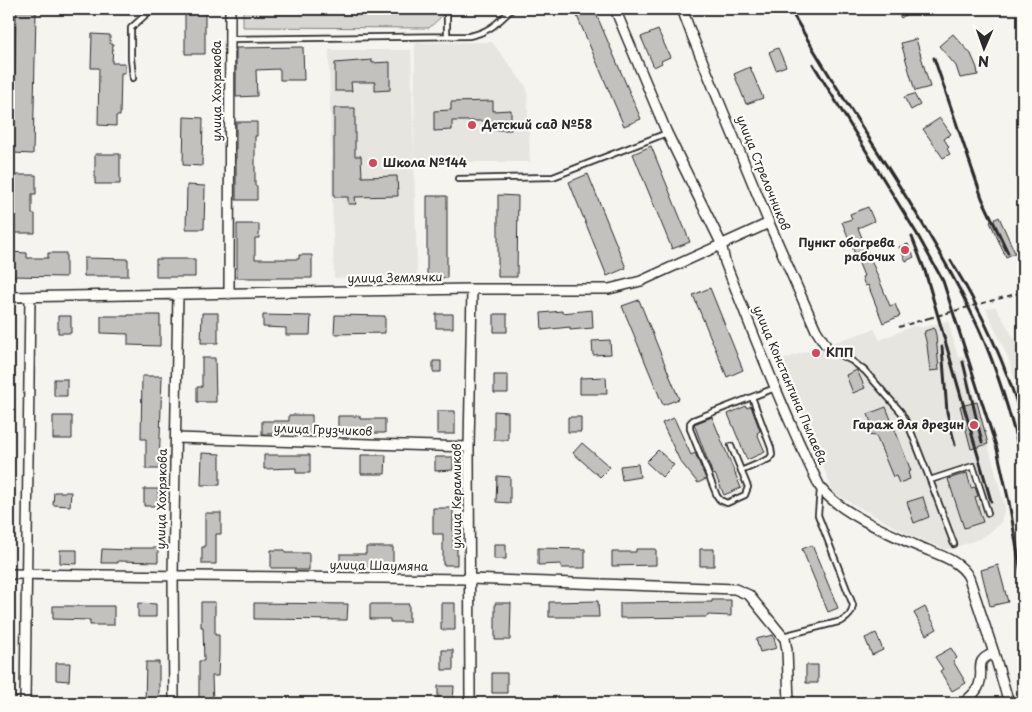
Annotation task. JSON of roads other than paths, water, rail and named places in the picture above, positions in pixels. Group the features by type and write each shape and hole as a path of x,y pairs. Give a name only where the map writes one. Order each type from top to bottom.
{"street":[{"name":"улица Хохрякова","path":"229,294 230,9"},
{"name":"улица Константина Пылаева","path":"615,9 667,133 721,243 725,262 775,388 820,487 826,495 847,510 899,538 952,561 965,570 994,652 1009,703"},
{"name":"улица Стрелочников","path":"682,9 690,33 769,223 813,324 826,344"},
{"name":"улица Землячки","path":"9,298 472,289 609,289 641,281 721,243 769,223"},
{"name":"улица Керамиков","path":"470,703 469,448 472,289"},
{"name":"улица Хохрякова","path":"174,703 173,576 178,294"},
{"path":"25,703 30,297"},
{"name":"улица Грузчиков","path":"176,438 469,448"},
{"name":"улица Шаумяна","path":"9,574 470,579 735,590 749,594 783,636"},
{"path":"783,636 787,650 789,703"},
{"path":"964,703 980,685 980,663 986,656 994,652"}],"lane":[{"path":"133,78 131,28 152,9"},
{"path":"447,9 447,36"},
{"path":"229,39 447,36 482,33 495,25 512,9"},
{"path":"458,179 553,177 667,133"},
{"path":"826,344 833,352 852,361 865,371 894,403 907,421 954,544"},
{"path":"731,446 748,484 746,494 730,502 723,502 720,500 690,426 693,420 775,388"},
{"path":"742,471 769,459 772,455 752,397"},
{"path":"930,480 973,466 988,513"},
{"path":"783,636 842,621 847,618 852,610 853,605 818,515 820,487"}],"railway":[{"path":"790,9 912,207 958,287 993,362 1010,414 1023,466"},
{"path":"934,58 982,198 1008,253"},
{"path":"813,64 917,234 943,281 997,449 1009,502 1023,584"},
{"path":"912,237 925,271 991,501"},
{"path":"951,261 993,339 1023,423"},
{"path":"942,347 947,412 955,445"},
{"path":"963,362 982,442"}],"place":[{"name":"Детский сад №58","path":"472,125"},
{"name":"Школа №144","path":"373,163"},
{"name":"Пункт обогрева рабочих","path":"905,250"},
{"name":"КПП","path":"816,353"},
{"name":"Гараж для дрезин","path":"974,425"}]}
